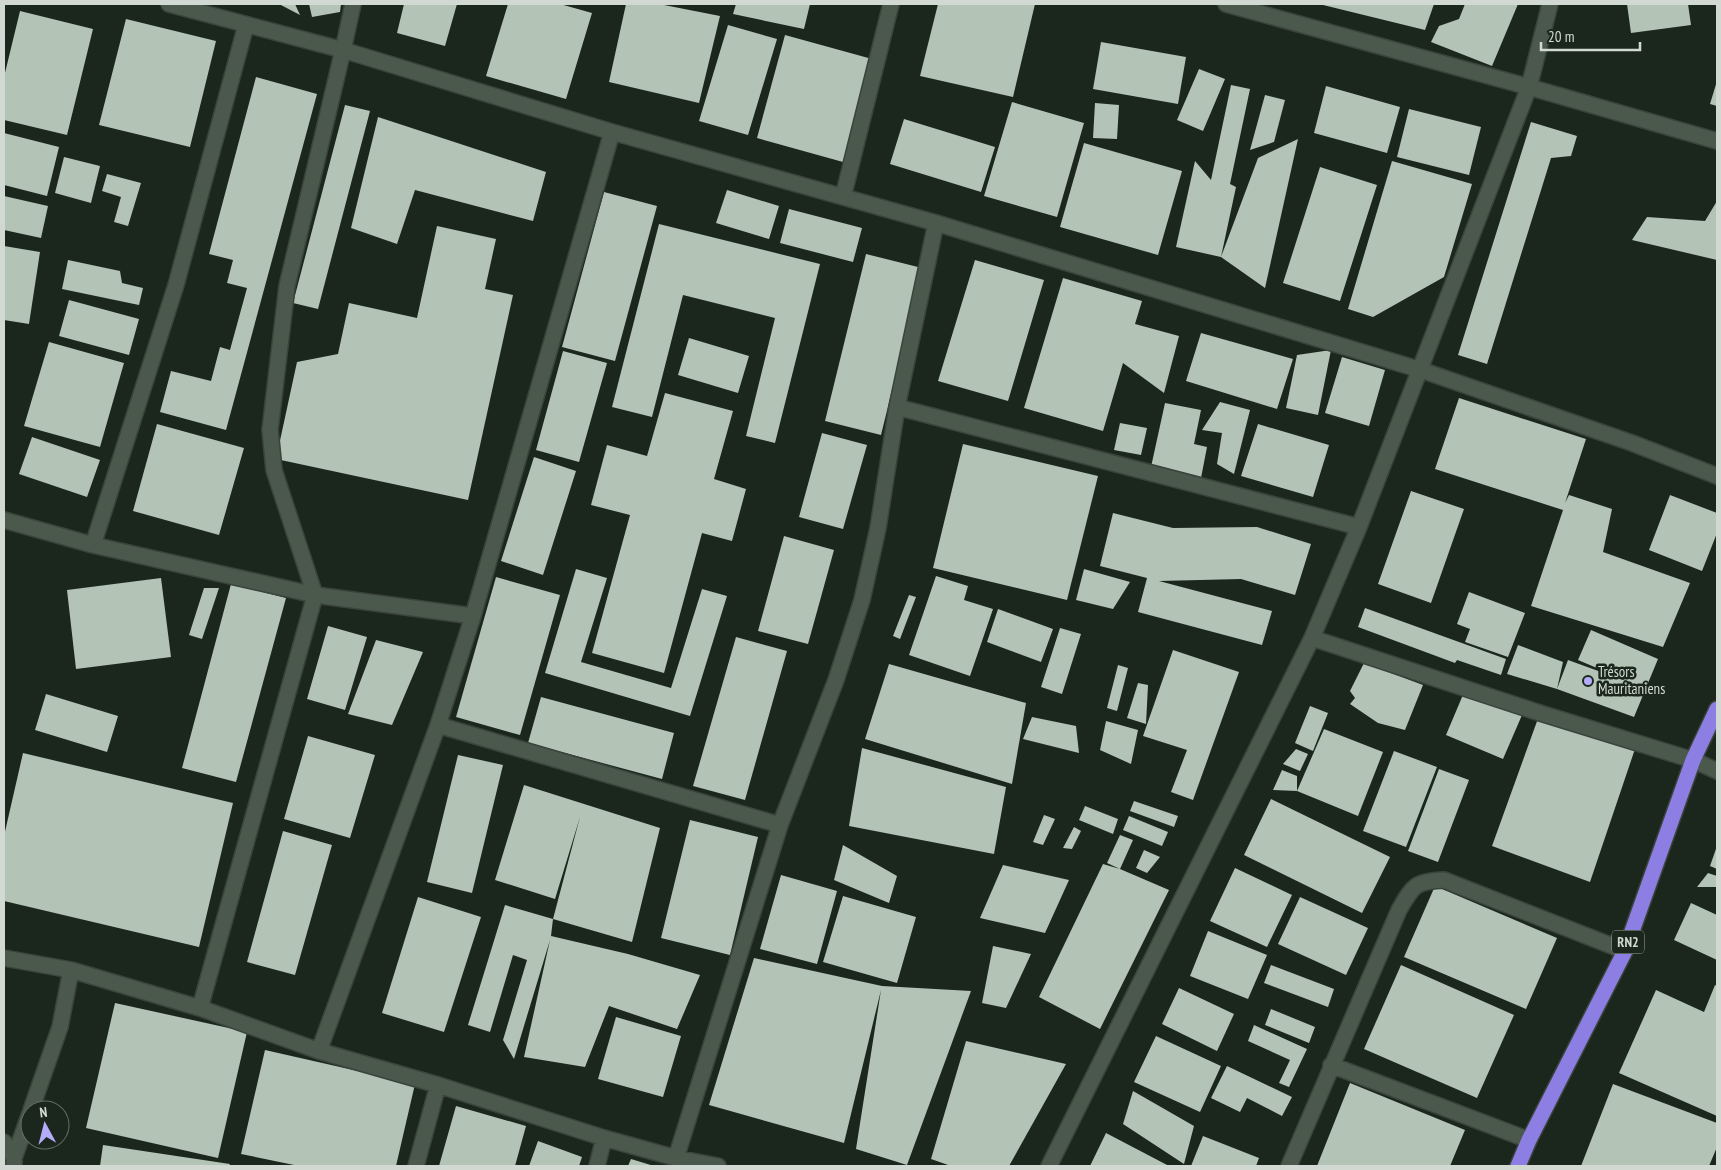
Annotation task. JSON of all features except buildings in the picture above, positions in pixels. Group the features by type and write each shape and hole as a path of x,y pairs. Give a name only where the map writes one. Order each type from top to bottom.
{"highway":[{"name":"RN2","path":"1518,1166 1529,1140 1625,952 1693,760 1717,709"}],"street":[{"path":"169,4 343,50 612,132 936,223 1421,370 1632,443 1717,476"},
{"path":"200,1008 315,595 274,470 270,430 287,286 343,50 352,4"},
{"path":"843,197 891,4"},
{"path":"1226,4 1717,141"},
{"path":"1049,1166 1312,638 1359,527 1421,370 1529,87 1550,4"},
{"path":"93,545 176,285 246,25"},
{"path":"319,1051 438,725 473,616 612,132"},
{"path":"676,1158 780,825 836,680 862,600 878,528 897,407 936,223"},
{"path":"897,407 1359,527"},
{"path":"4,520 93,545 315,595 473,616"},
{"path":"1312,638 1540,713 1693,760 1717,771"},
{"path":"438,725 780,825"},
{"path":"1289,1166 1399,910 1412,888 1426,880 1444,880 1625,952"},
{"path":"4,958 71,970 200,1008 319,1051 438,1084 604,1138 676,1158 718,1166"},
{"path":"35,1100 60,1027 71,970"},
{"path":"1331,1065 1529,1140"},
{"path":"416,1166 438,1084"},
{"path":"597,1166 604,1138"},
{"path":"4,1142 14,1162"},
{"path":"14,1162 20,1144"}],"place":[{"name":"Trésors Mauritaniens","path":"1588,681"}]}
